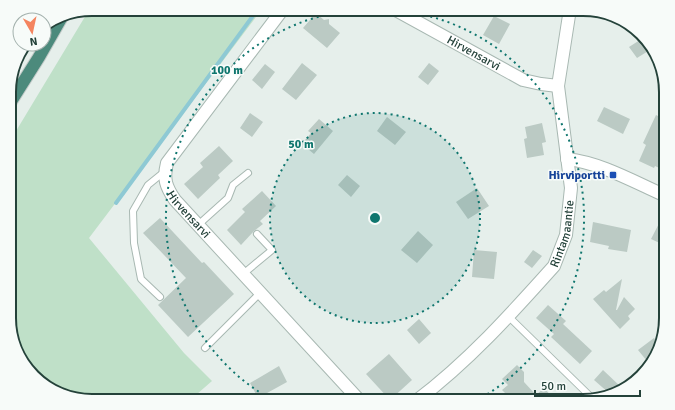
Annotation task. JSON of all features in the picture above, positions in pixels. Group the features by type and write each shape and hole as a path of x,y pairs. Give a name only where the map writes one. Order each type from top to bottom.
{"highway":[{"path":"16,93 58,24"}],"street":[{"path":"164,172 167,163 278,16"},
{"name":"Hirvensarvi","path":"407,16 523,80 558,86"},
{"name":"Rintamaantie","path":"426,394 486,340 554,266 560,251 566,235 570,188 558,86 569,16"},
{"path":"567,159 578,160 603,167 659,193"},
{"name":"Hirvensarvi","path":"164,172 166,187 175,200 354,394"}],"lane":[{"path":"160,298 141,279 134,243 133,211 148,185 164,172"},
{"path":"198,225 228,198 233,185 248,173"},
{"path":"243,274 272,250 257,234"},
{"path":"205,348 260,293"},
{"path":"508,316 587,394"}],"green space":[{"path":"85,16 257,16 89,238 184,353 212,381 197,394 92,394 72,391 54,384 38,372 26,356 19,338 16,318 16,131"}],"building":[{"path":"313,16 319,16 324,20 329,19 329,24 340,33 327,48 303,28"},
{"path":"494,16 510,24 499,44 483,35"},
{"path":"639,41 647,52 637,58 629,47"},
{"path":"302,63 317,75 296,100 282,89"},
{"path":"429,63 439,71 428,85 418,77"},
{"path":"265,64 275,72 262,89 252,80"},
{"path":"604,107 630,119 623,134 597,121"},
{"path":"250,113 263,122 252,137 240,128"},
{"path":"656,115 659,116 659,168 655,166 654,168 639,161 646,145 643,143"},
{"path":"387,117 406,132 395,145 377,131"},
{"path":"319,119 333,131 314,154 302,144 311,133 308,131"},
{"path":"542,123 546,142 542,143 544,155 527,158 524,139 527,138 525,127"},
{"path":"219,146 233,161 218,175 220,178 198,199 184,184 203,167 200,163"},
{"path":"347,175 360,186 351,197 338,185"},
{"path":"477,188 489,206 468,219 456,202"},
{"path":"262,191 276,206 260,221 263,224 241,245 227,230 245,212 242,209"},
{"path":"160,218 202,263 204,262 234,294 188,337 158,305 186,278 143,233"},
{"path":"593,222 631,230 627,252 608,249 609,246 590,242"},
{"path":"659,224 659,243 651,239"},
{"path":"418,231 433,245 417,263 401,250"},
{"path":"474,250 497,252 494,279 472,277"},
{"path":"533,250 542,256 532,268 524,262"},
{"path":"622,279 616,310 624,297 635,309 628,316 630,319 620,329 593,299 604,290 606,292"},
{"path":"548,305 566,321 563,324 592,351 580,364 551,337 554,334 536,318"},
{"path":"419,319 431,333 419,344 407,330"},
{"path":"654,338 656,340 646,360 638,350"},
{"path":"389,354 412,380 397,394 384,394 366,374"},
{"path":"517,365 524,372 524,382 535,394 506,394 502,390 508,385 502,379"},
{"path":"279,366 287,382 265,394 256,394 250,383"},
{"path":"603,370 619,385 606,391 594,380"},
{"path":"544,388 550,394 537,394"}],"waterway":[{"path":"116,203 253,16"}],"place":[{"name":"Hirviportti","path":"613,175"}]}
